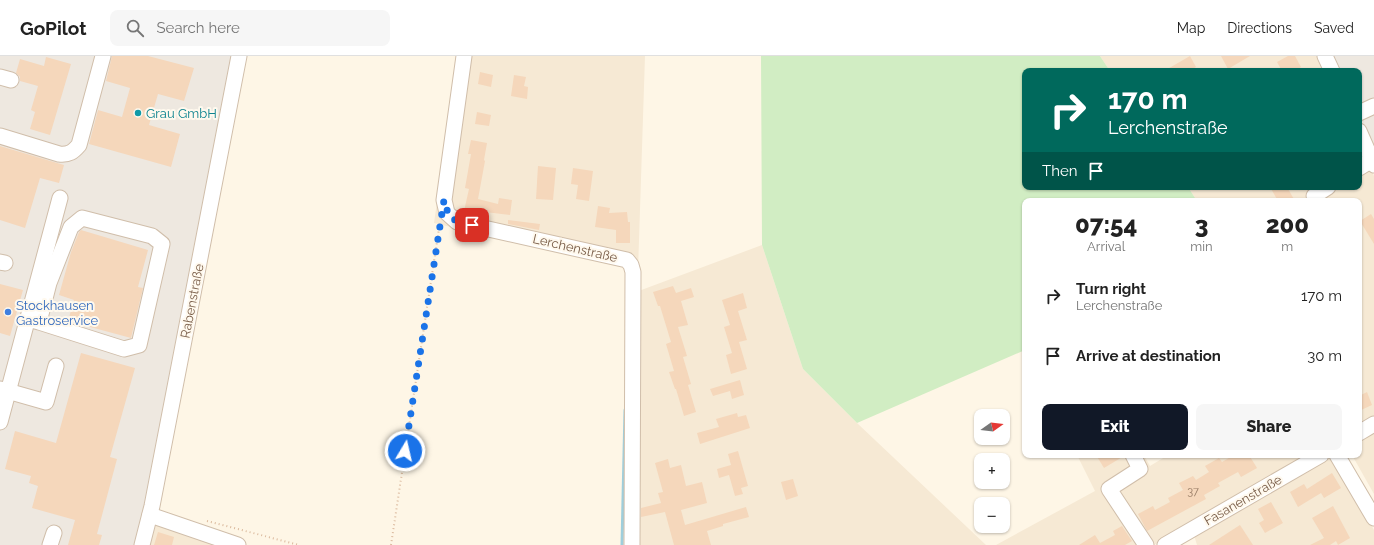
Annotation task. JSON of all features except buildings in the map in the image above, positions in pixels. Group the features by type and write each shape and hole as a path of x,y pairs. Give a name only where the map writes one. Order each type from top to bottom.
{"street":[{"path":"0,136 59,154 68,155 79,145 103,56"},
{"name":"Rabenstraße","path":"142,545 150,515 239,56"},
{"path":"444,200 464,56"},
{"path":"1325,56 1331,68"},
{"path":"1362,112 1374,106"},
{"path":"1362,138 1373,162 1362,167"},
{"path":"1315,198 1314,196 1323,190"},
{"path":"33,321 60,198"},
{"name":"Lerchenstraße","path":"444,200 447,213 457,222 627,260 631,265 633,272 632,545"},
{"path":"0,422 4,390 71,227 82,218 152,236 162,244 138,345 124,349 33,321"},
{"path":"4,390 46,402 56,366"},
{"path":"1362,430 1374,424"},
{"path":"1134,458 1140,469 1109,489 1146,545"},
{"name":"Fasanenstraße","path":"1165,545 1189,539 1316,458"},
{"path":"1339,458 1374,518"},
{"path":"150,515 238,545"}],"path":[{"path":"391,545 444,200"},
{"path":"204,520 299,545"}],"shaded area":[{"path":"0,56 235,56 139,545 0,545"},
{"path":"458,56 645,56 638,271 434,223"},
{"path":"1100,56 1320,56 1326,68 1108,68"},
{"path":"1333,56 1374,56 1374,148 1362,121 1362,68 1339,68"},
{"path":"1362,150 1374,176 1374,416 1362,423 1362,198 1195,198 1190,190 1362,190"},
{"path":"762,245 803,369 857,423 986,545 630,545 636,292"},
{"path":"1374,430 1374,494 1354,458 1362,458 1362,437"},
{"path":"1078,458 1146,458 1150,466 1163,458 1302,458 1154,545 996,545 1095,491"},
{"path":"1326,458 1333,458 1374,530 1374,545 1197,545 1194,535"},
{"path":"156,523 221,545 150,545"}],"green space":[{"path":"761,56 1100,56 1108,68 1022,68 1022,190 1190,190 1195,198 1022,198 1022,351 857,423 803,369 762,245"}],"waterway":[{"path":"622,545 625,410"}],"place":[{"name":"Grau GmbH","path":"138,113"},
{"name":"Stockhausen Gastroservice","path":"8,312"}],"route":[{"path":"405,451 444,200 447,213 457,222 472,225"}]}
